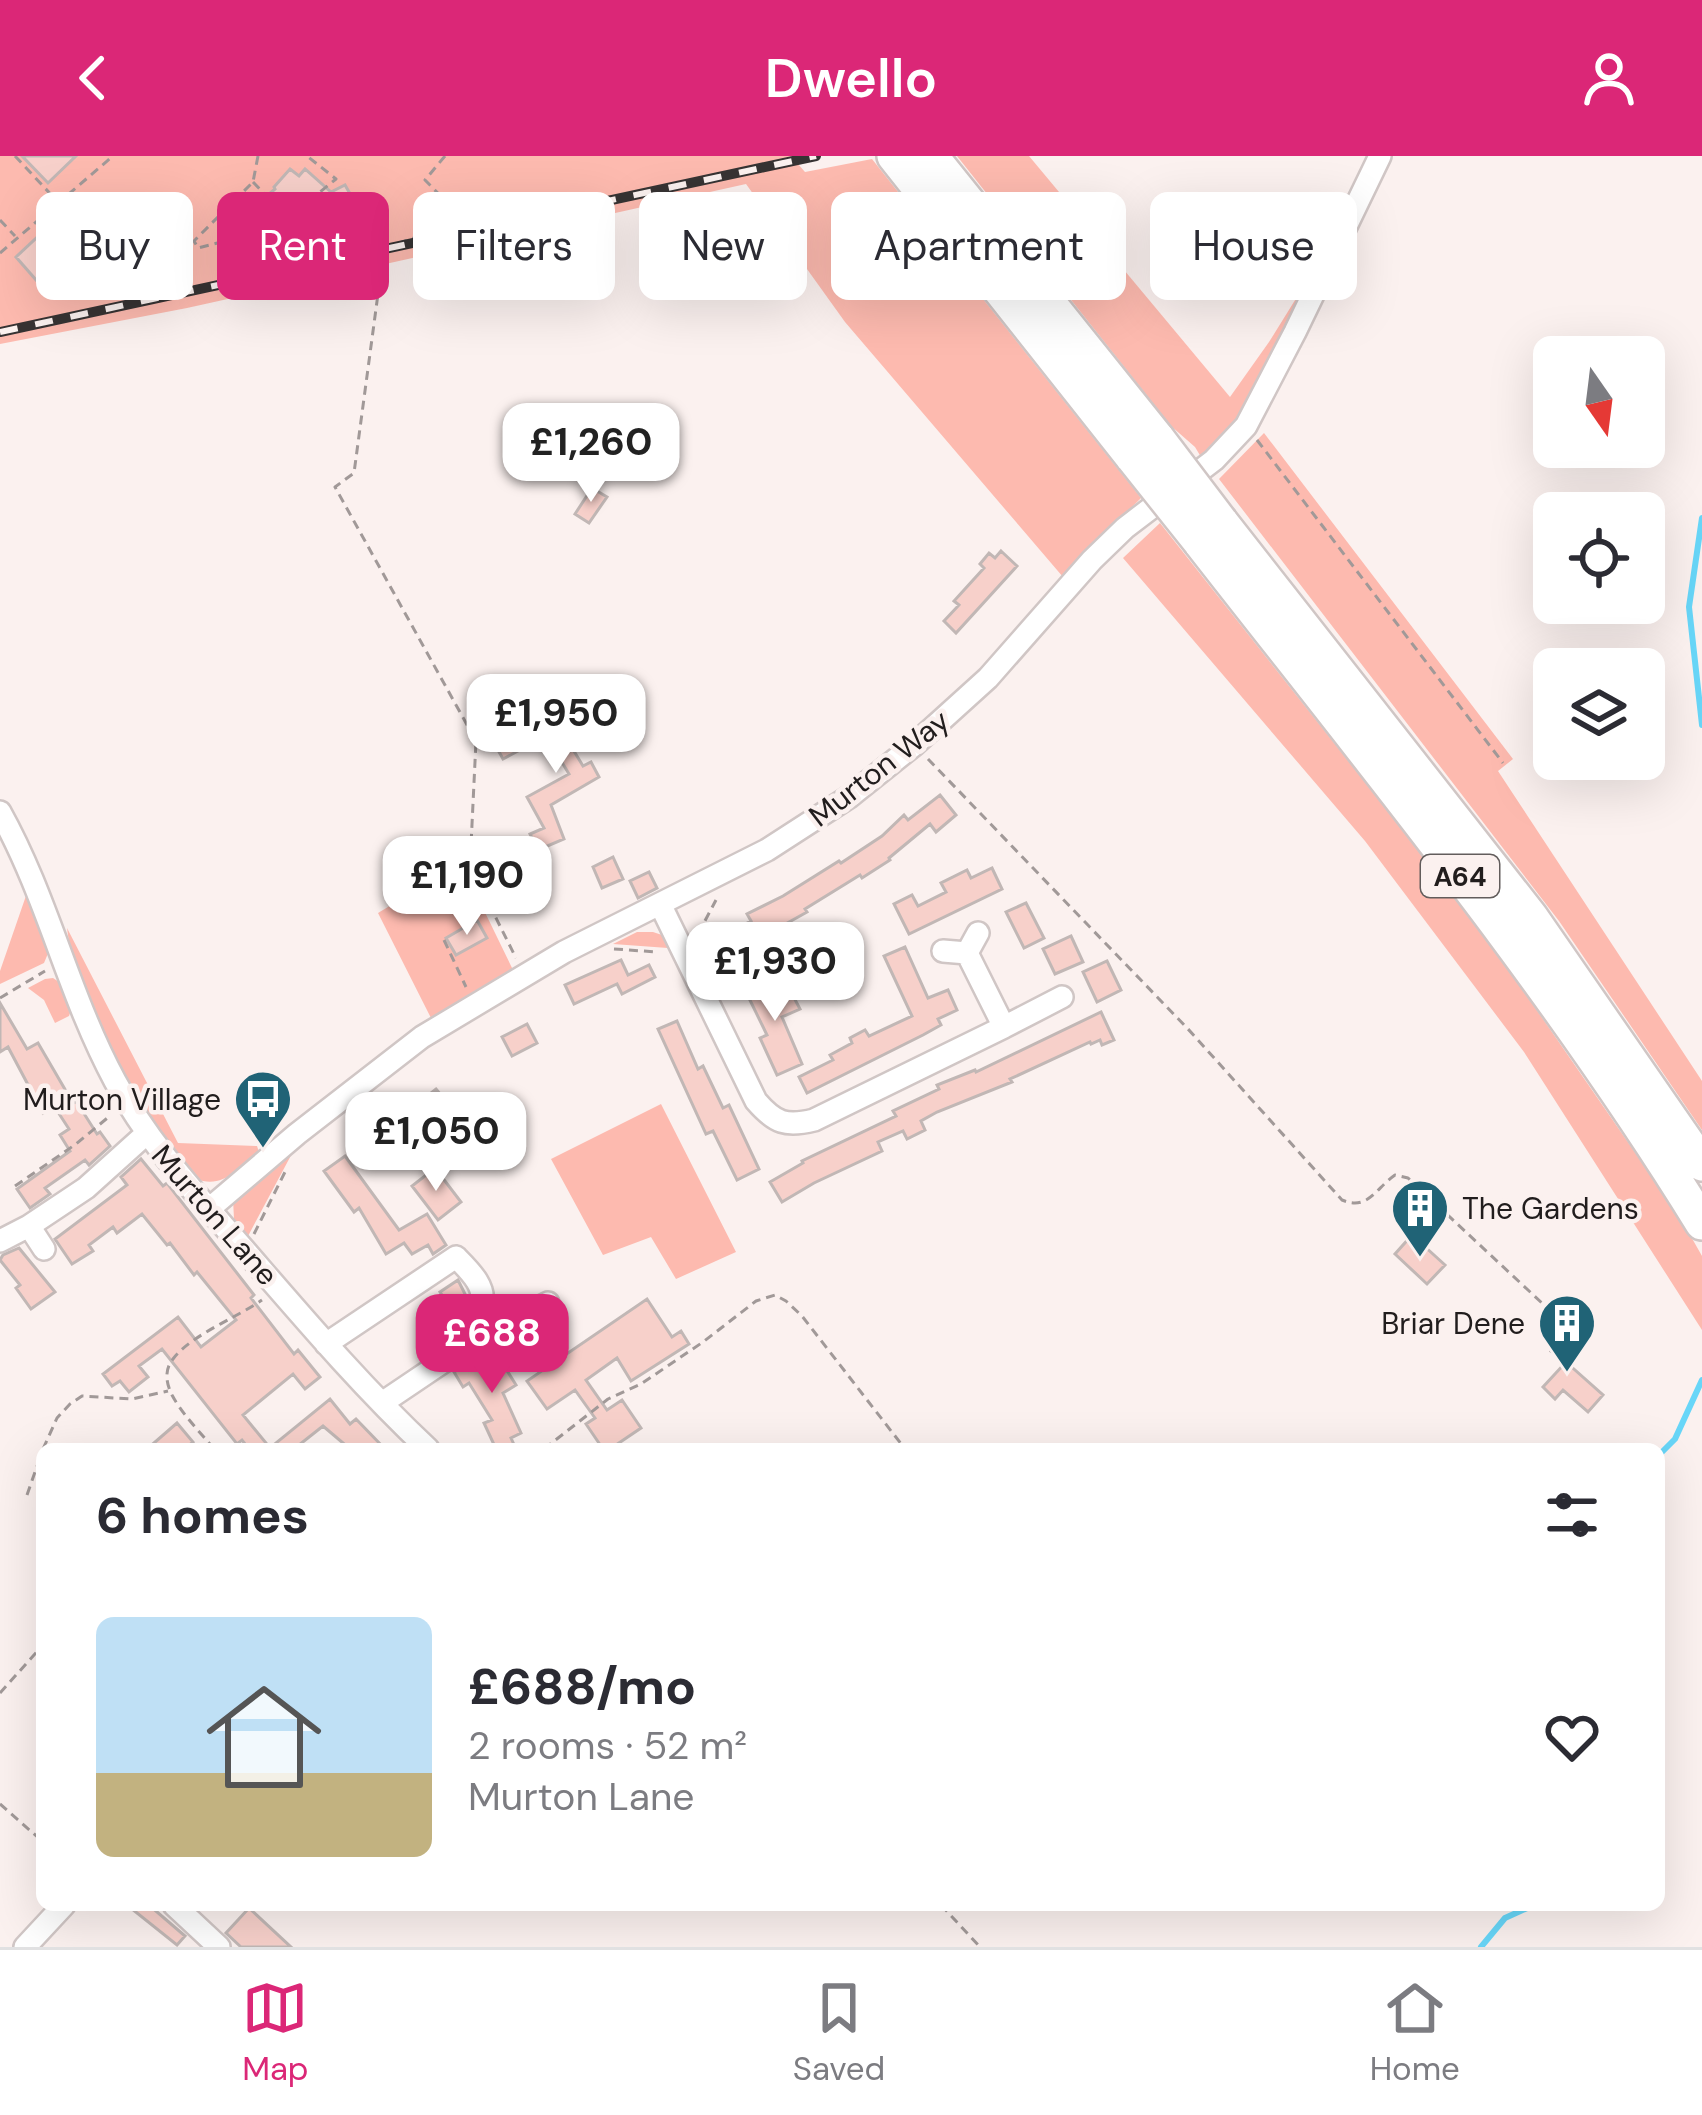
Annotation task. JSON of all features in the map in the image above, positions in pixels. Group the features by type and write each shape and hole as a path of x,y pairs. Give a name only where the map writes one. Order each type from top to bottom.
{"highway":[{"name":"A64","path":"920,165 1211,532 1579,1036 1702,1222"},
{"name":"A64","path":"1211,532 1531,916 1702,1164"}],"street":[{"name":"Murton Way","path":"209,1209 422,1037 525,976 767,850 849,797 914,746 988,678 1125,528 1214,460 1246,426 1380,156"},
{"name":"Murton Lane","path":"0,812 32,875 96,1044 146,1134 326,1344 422,1443"},
{"path":"660,904 756,1101 780,1121 814,1120 1062,997"},
{"path":"943,950 972,943 1004,1027"},
{"path":"0,1241 86,1188 146,1134"},
{"path":"29,1226 44,1249"},
{"path":"326,1344 456,1257 483,1291 479,1307"},
{"path":"382,1403 473,1341 548,1303"},
{"path":"25,1947 58,1911"},
{"path":"180,1911 219,1947"}],"path":[{"path":"15,156 49,192"},
{"path":"70,192 113,156"},
{"path":"243,192 253,182 258,156"},
{"path":"307,156 336,179 320,192"},
{"path":"445,156 425,180 465,221 381,249 354,473 334,487 476,741 470,866 525,976"},
{"path":"253,182 263,192"},
{"path":"217,218 194,241 198,248 217,243"},
{"path":"0,220 17,238"},
{"path":"0,253 36,221"},
{"path":"1246,426 1503,763"},
{"path":"914,746 1188,1029 1342,1200 1354,1205 1369,1201 1395,1174 1408,1178 1558,1318 1561,1335 1549,1355"},
{"path":"444,940 475,1005"},
{"path":"0,998 62,960"},
{"path":"15,1186 129,1105"},
{"path":"246,1251 301,1142 297,1134"},
{"path":"209,1443 173,1398 166,1372 173,1358 197,1340 278,1289"},
{"path":"552,1443 608,1399 641,1384 704,1342 755,1301 775,1295 802,1316 900,1443"},
{"path":"46,1443 57,1418 82,1396 133,1399 170,1390"},
{"path":"27,1495 36,1470"},
{"path":"0,1693 36,1653"},
{"path":"0,1804 36,1836"},
{"path":"947,1911 980,1947"}],"shaded area":[{"path":"0,156 791,156 805,172 872,159 898,192 831,192 831,300 984,300 1141,498 1063,577 845,322 807,269 807,192 752,192 746,184 710,192 639,192 639,208 615,213 615,192 413,192 413,258 389,263 389,192 217,192 217,300 223,300 0,344"},
{"path":"957,156 1029,156 1059,192 986,192"},
{"path":"1126,272 1230,397 1298,300 1257,392 1226,434 1201,457 1071,300 1126,300"},
{"path":"1264,433 1513,759 1498,771 1702,1081 1702,1130 1559,921 1219,479"},
{"path":"1160,523 1476,922 1681,1219 1702,1256 1702,1330 1524,1052 1365,841 1123,558"},
{"path":"461,863 513,970 432,1020 378,913"},
{"path":"28,890 49,951 44,963 0,984 0,971"},
{"path":"67,928 178,1143 257,1146 259,1152 234,1173 203,1181 169,1150 93,1014 73,966"},
{"path":"637,932 662,935 668,948 613,944"},
{"path":"53,978 71,1010 55,1023 44,1000 28,988"},
{"path":"661,1104 736,1252 676,1279 651,1237 603,1255 551,1159"},
{"path":"296,1146 247,1238 234,1219 233,1199"}],"building":[{"path":"22,156 76,156 48,183"},
{"path":"290,169 299,176 305,169 331,192 271,192"},
{"path":"36,238 36,280 16,257"},
{"path":"592,488 607,497 589,523 575,514"},
{"path":"1001,551 1017,566 956,633 944,621 959,605 954,601 984,568 980,564 989,553 995,558"},
{"path":"543,700 583,766 591,762 599,777 551,805 564,839 538,850 530,834 544,828 527,797 569,774 540,726 534,730 523,712"},
{"path":"508,733 518,751 503,759 493,741"},
{"path":"940,795 956,815 936,832 930,824 890,860 805,909 784,929 752,945 757,953 731,966 717,939 751,921 747,914 841,863 904,815 908,820"},
{"path":"613,857 623,879 602,888 593,867"},
{"path":"992,868 1002,889 909,934 894,904 912,895 918,906 946,892 941,883 967,870 971,878"},
{"path":"649,872 657,888 638,898 630,881"},
{"path":"1026,903 1044,938 1024,948 1006,912"},
{"path":"477,920 487,938 456,955 446,938"},
{"path":"1071,936 1083,962 1055,974 1043,949"},
{"path":"905,947 928,998 948,990 957,1010 938,1019 941,1025 923,1035 807,1093 799,1077 833,1060 830,1055 852,1043 850,1038 865,1030 869,1036 912,1016 884,956"},
{"path":"621,960 628,975 649,965 655,977 622,994 617,984 574,1004 565,985"},
{"path":"1107,961 1121,990 1097,1002 1083,972"},
{"path":"773,977 782,996 791,992 800,1009 782,1017 802,1064 777,1075 760,1038 767,1035 745,990"},
{"path":"0,1003 27,1049 38,1043 73,1103 110,1146 89,1165 85,1160 45,1188 50,1194 30,1208 17,1189 70,1151 60,1135 69,1129 54,1106 43,1113 8,1047 0,1052"},
{"path":"1101,1012 1114,1040 1102,1045 1100,1040 1090,1042 1010,1079 1012,1082 937,1112 921,1121 925,1130 907,1139 903,1131 878,1142 882,1151 782,1202 770,1182 802,1161 896,1116 893,1111 939,1089 937,1085 976,1072"},
{"path":"677,1021 698,1069 703,1066 723,1108 729,1105 759,1169 737,1180 713,1131 706,1134 658,1029"},
{"path":"527,1024 537,1043 512,1056 502,1037"},
{"path":"436,1089 449,1105 436,1115 446,1128 402,1155 397,1148 381,1159 367,1138"},
{"path":"345,1156 399,1230 427,1214 446,1245 433,1254 428,1245 412,1254 404,1243 386,1254 359,1208 354,1212 324,1171"},
{"path":"141,1159 163,1186 167,1183 294,1354 298,1350 320,1377 305,1389 293,1374 243,1415 266,1443 236,1443 162,1349 139,1366 148,1377 129,1392 120,1381 112,1386 103,1374 178,1317 201,1347 236,1320 142,1214 117,1233 113,1227 89,1245 93,1251 72,1264 55,1239 127,1185 121,1177"},
{"path":"435,1168 461,1202 438,1220 412,1186"},
{"name":"The Gardens","path":"1412,1235 1445,1265 1427,1284 1395,1254"},
{"path":"19,1248 55,1292 31,1309 0,1260"},
{"path":"458,1280 467,1298 451,1309 440,1292"},
{"path":"647,1299 672,1337 681,1331 689,1344 631,1381 617,1358 586,1380 607,1410 622,1400 641,1428 619,1443 599,1443 586,1424 595,1418 575,1390 547,1409 527,1381"},
{"path":"456,1306 469,1327 451,1338 438,1318"},
{"path":"493,1348 516,1385 503,1393 521,1433 511,1438 513,1443 493,1443 484,1423 492,1420 469,1383 463,1387 454,1372"},
{"name":"Briar Dene","path":"1566,1362 1603,1395 1588,1412 1563,1390 1555,1399 1543,1387"},
{"path":"330,1399 350,1424 356,1419 379,1443 343,1443 323,1426 302,1443 276,1443"},
{"path":"177,1423 193,1442 192,1443 154,1443"},
{"path":"134,1911 156,1911 185,1936 177,1945"},
{"path":"246,1911 252,1911 291,1947 241,1947 226,1933"}],"waterway":[{"path":"1702,518 1689,607 1702,725"},
{"path":"1665,1449 1675,1439 1702,1380"},
{"path":"1481,1947 1505,1918 1521,1911"}],"railway":[{"path":"0,332 816,156"}],"place":[{"name":"Murton Village","path":"263,1150"},
{"name":"The Gardens","path":"1420,1259"},
{"name":"Briar Dene","path":"1567,1374"}]}
